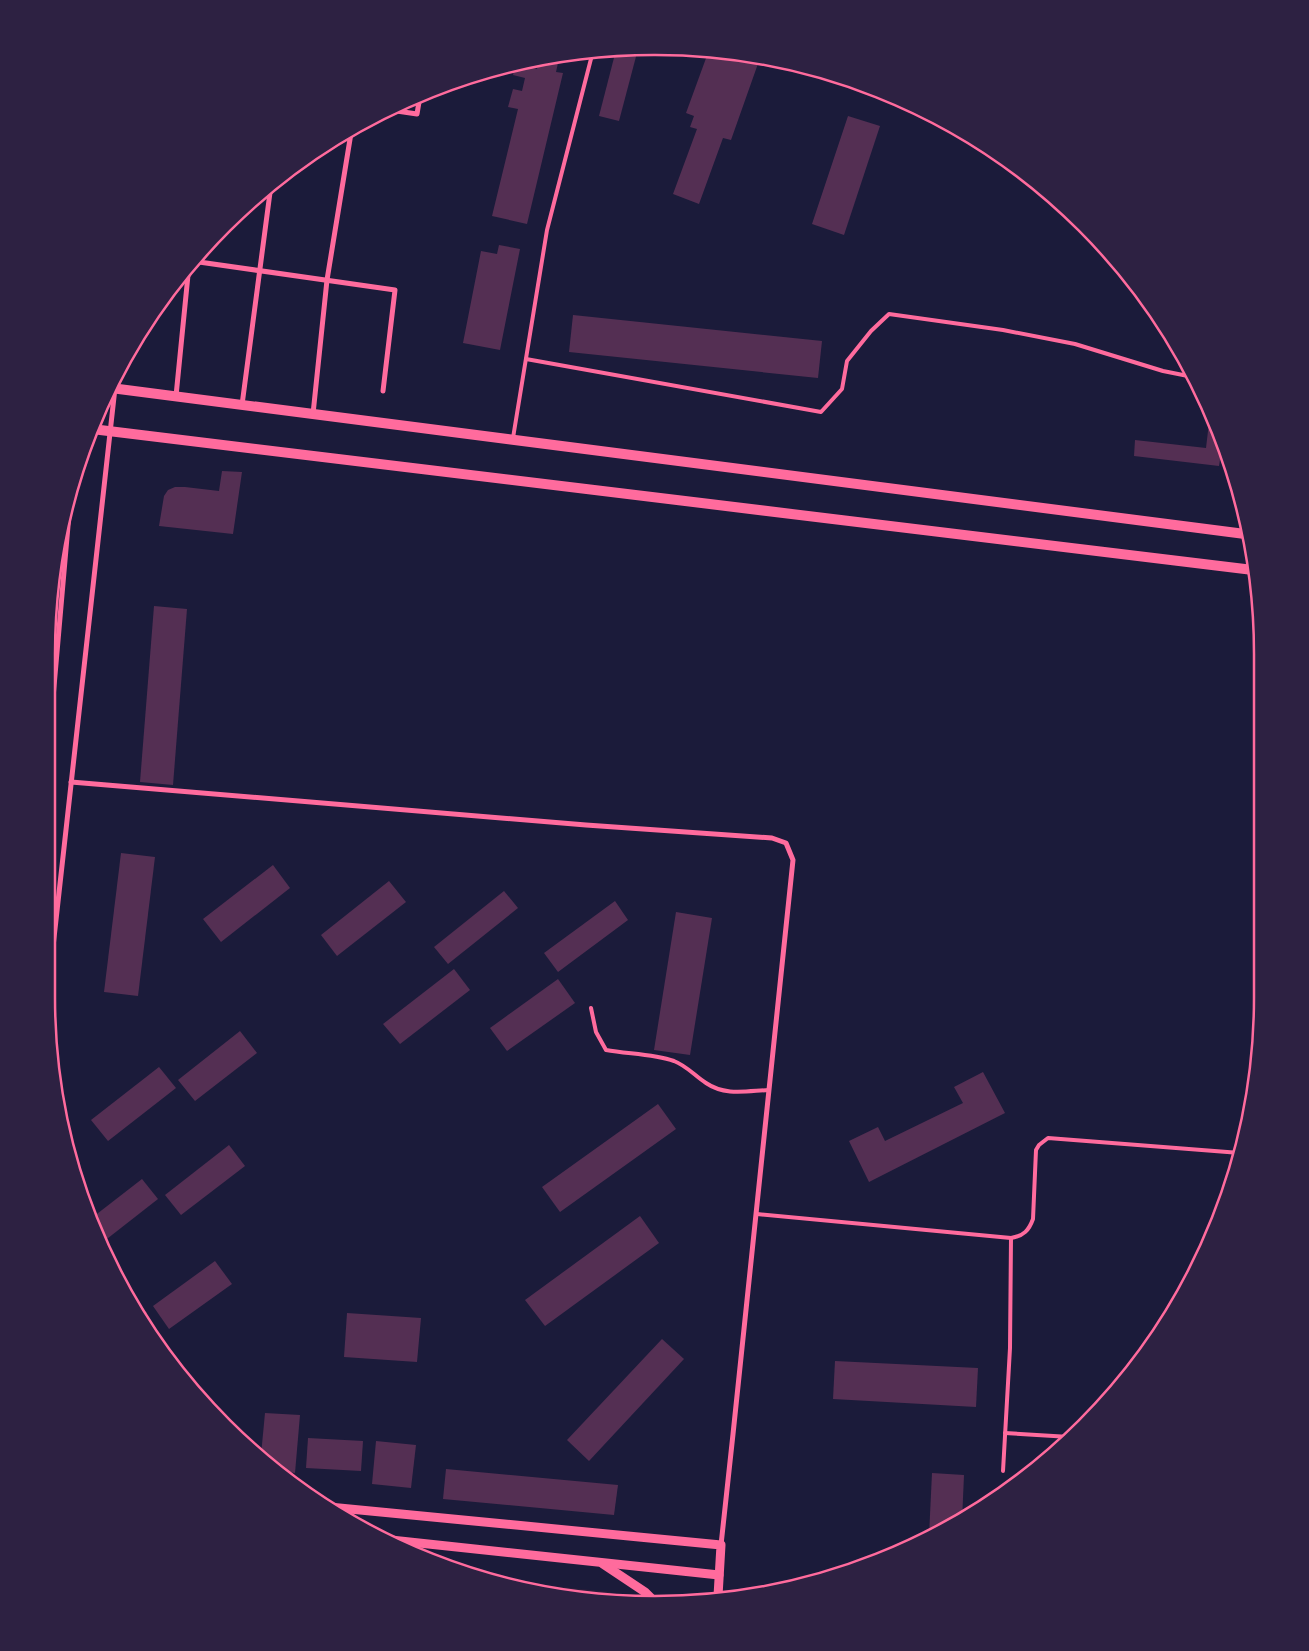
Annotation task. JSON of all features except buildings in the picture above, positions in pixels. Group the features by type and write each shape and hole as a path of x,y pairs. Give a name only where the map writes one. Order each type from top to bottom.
{"main road":[{"path":"118,388 1241,533"},
{"path":"99,430 1248,569"}],"street":[{"path":"401,112 417,114 419,104"},
{"path":"313,414 326,280 350,138"},
{"path":"242,405 270,196"},
{"path":"201,262 395,290 383,391"},
{"path":"176,396 188,279"},
{"path":"55,928 112,400"},
{"path":"55,675 67,539"},
{"path":"71,782 586,825 772,838 786,843 793,860 721,1545 718,1593"},
{"path":"343,1508 721,1545"},
{"path":"406,1542 720,1574"},
{"path":"601,1562 650,1596"}],"lane":[{"path":"513,440 547,230 591,58"},
{"path":"526,359 821,412 842,389 847,361 871,331 890,314 1003,330 1075,344 1163,372 1185,376"},
{"path":"591,1008 596,1032 606,1050 674,1061 717,1090 732,1093 769,1090"},
{"path":"757,1214 1012,1238 1024,1234 1030,1228 1033,1219 1036,1150 1048,1138 1234,1153"},
{"path":"1003,1470 1010,1348 1012,1238"},
{"path":"1005,1433 1060,1437"}],"shaded area":[{"path":"544,1585 610,1592 614,1595"}]}
